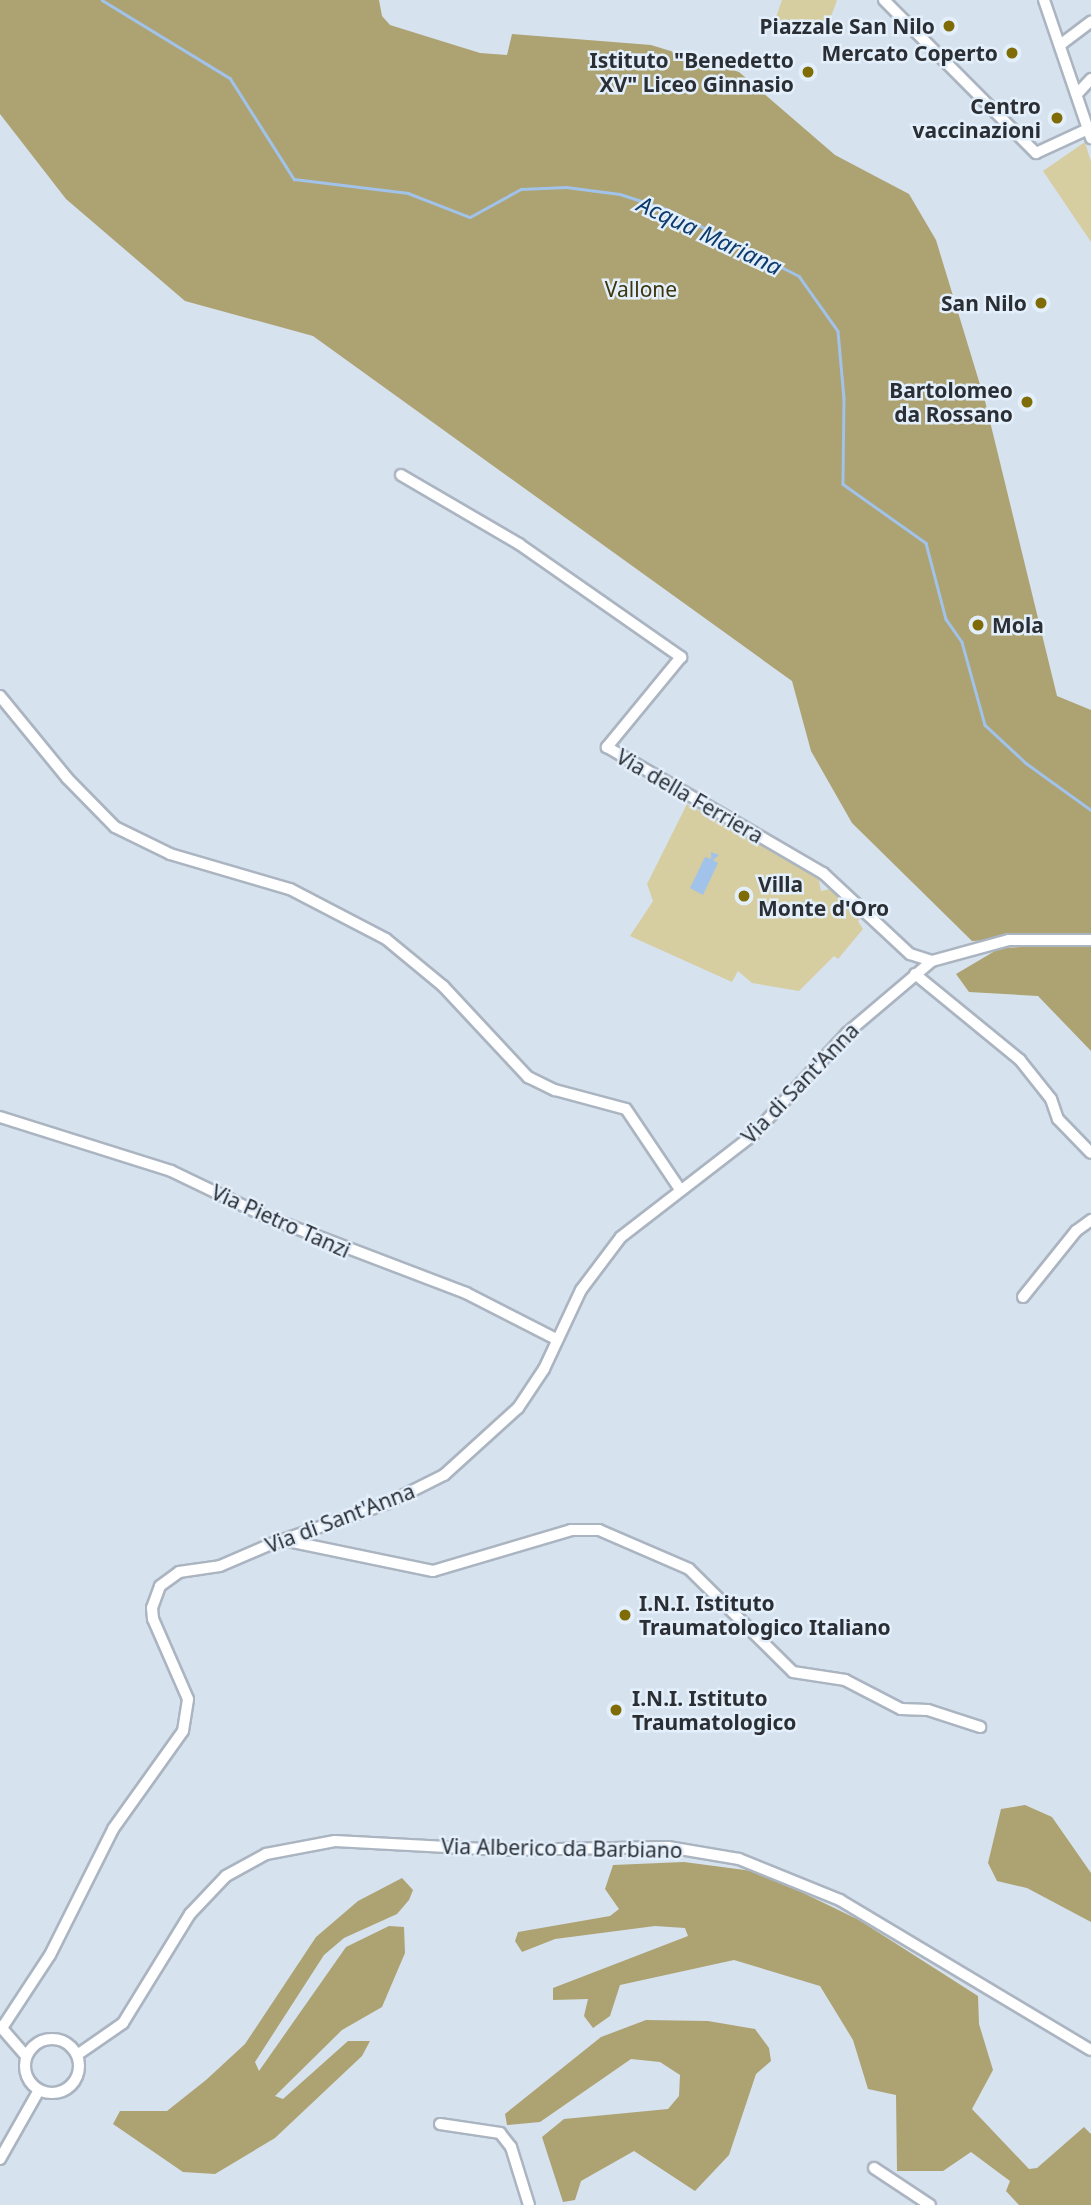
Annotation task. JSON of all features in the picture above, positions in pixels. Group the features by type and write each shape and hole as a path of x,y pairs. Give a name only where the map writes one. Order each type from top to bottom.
{"street":[{"path":"884,0 1036,153 1090,134 1044,0"},
{"path":"1060,45 1091,22"},
{"path":"1077,94 1091,79"},
{"name":"Via della Ferriera","path":"401,475 519,544 681,657 607,747 823,873 910,954 932,961"},
{"path":"0,696 67,778 115,827 170,854 290,889 386,939 443,986 528,1077 555,1090 626,1109 679,1188"},
{"name":"Via di Sant'Anna","path":"1,2027 50,1955 113,1829 183,1731 188,1699 153,1619 152,1608 160,1586 179,1572 220,1566 386,1504 444,1475 518,1408 544,1369 556,1339 605,1255 637,1221 776,1114 847,1033 932,961 1009,940 1091,940"},
{"path":"915,974 1020,1060 1051,1100 1058,1119 1091,1153"},
{"name":"Via Pietro Tanzi","path":"0,1117 171,1171 267,1217 466,1293 556,1339"},
{"path":"1023,1297 1076,1231 1091,1220"},
{"path":"286,1540 433,1571 571,1530 599,1530 689,1569 793,1672 845,1680 901,1709 928,1710 980,1727"},
{"name":"Via Alberico da Barbiano","path":"77,2055 123,2024 190,1914 226,1876 266,1854 335,1841 503,1850 668,1847 740,1859 840,1900 1091,2050"},
{"path":"1,2027 26,2056 28,2079 39,2090 55,2093 71,2086 79,2072 77,2055 56,2039 38,2042 26,2056"},
{"path":"0,2159 39,2090"},
{"path":"440,2124 500,2133 511,2147 529,2205"},
{"path":"874,2168 930,2205"}],"shaded area":[{"path":"782,0 837,0 824,36 775,20"},
{"path":"1085,142 1091,162 1091,242 1043,171"},
{"name":"Villa Monte d'Oro","path":"687,804 818,876 821,891 830,889 861,918 858,921 863,929 838,959 834,956 799,991 752,983 738,971 732,982 630,936 653,901 647,884"}],"green space":[{"name":"Vallone","path":"0,0 379,0 382,16 390,25 480,53 507,55 512,34 651,45 739,72 835,155 909,194 936,240 985,401 1057,696 1091,710 1091,935 972,941 852,823 811,751 792,681 313,336 185,301 66,199 0,114"},
{"path":"1091,944 1091,1051 1038,996 969,992 956,974 1000,948"},
{"path":"1025,1805 1052,1817 1091,1873 1091,1922 1027,1888 997,1881 988,1863 1001,1809"},
{"path":"684,1862 760,1872 859,1920 978,1996 979,2024 993,2070 972,2109 1029,2169 1037,2168 1084,2127 1091,2134 1091,2205 1019,2205 1006,2191 1010,2181 971,2152 943,2171 897,2171 896,2095 868,2089 853,2040 820,1986 734,1960 620,1985 610,2016 593,2028 584,2016 588,1999 553,2000 553,1988 688,1936 685,1928 655,1926 555,1939 522,1952 515,1941 518,1932 610,1916 619,1909 605,1889 613,1865"},
{"path":"402,1878 413,1890 409,1900 397,1914 344,1938 324,1955 255,2062 259,2071 346,1947 389,1926 404,1927 405,1953 382,2007 342,2030 275,2096 283,2099 348,2041 370,2041 362,2056 275,2138 215,2174 183,2172 113,2124 120,2111 167,2111 206,2080 245,2044 316,1937 358,1901"},
{"path":"646,2020 708,2021 755,2029 769,2048 771,2061 756,2074 729,2155 695,2191 634,2151 581,2181 575,2200 563,2202 542,2137 564,2119 668,2109 679,2096 680,2075 660,2062 631,2059 540,2122 507,2125 505,2114 601,2037"}],"water":[{"path":"711,852 719,855 713,860 718,863 703,895 690,888 705,857 711,859"}],"waterway":[{"name":"Acqua Mariana","path":"102,0 230,78 294,179 408,193 470,217 521,189 566,187 620,194 669,210 799,276 838,331 844,398 843,484 926,543 946,619 962,642 985,725 1026,763 1091,810"}],"place":[{"name":"Piazzale San Nilo","path":"949,26"},
{"name":"Mercato Coperto","path":"1012,53"},
{"name":"Istituto \"Benedetto XV\" Liceo Ginnasio","path":"808,72"},
{"name":"Centro vaccinazioni","path":"1057,118"},
{"name":"San Nilo","path":"1041,303"},
{"name":"Bartolomeo da Rossano","path":"1027,402"},
{"name":"Mola","path":"978,625"},
{"name":"Villa Monte d'Oro","path":"744,896"},
{"name":"I.N.I. Istituto Traumatologico Italiano","path":"625,1615"},
{"name":"I.N.I. Istituto Traumatologico","path":"616,1710"}]}
